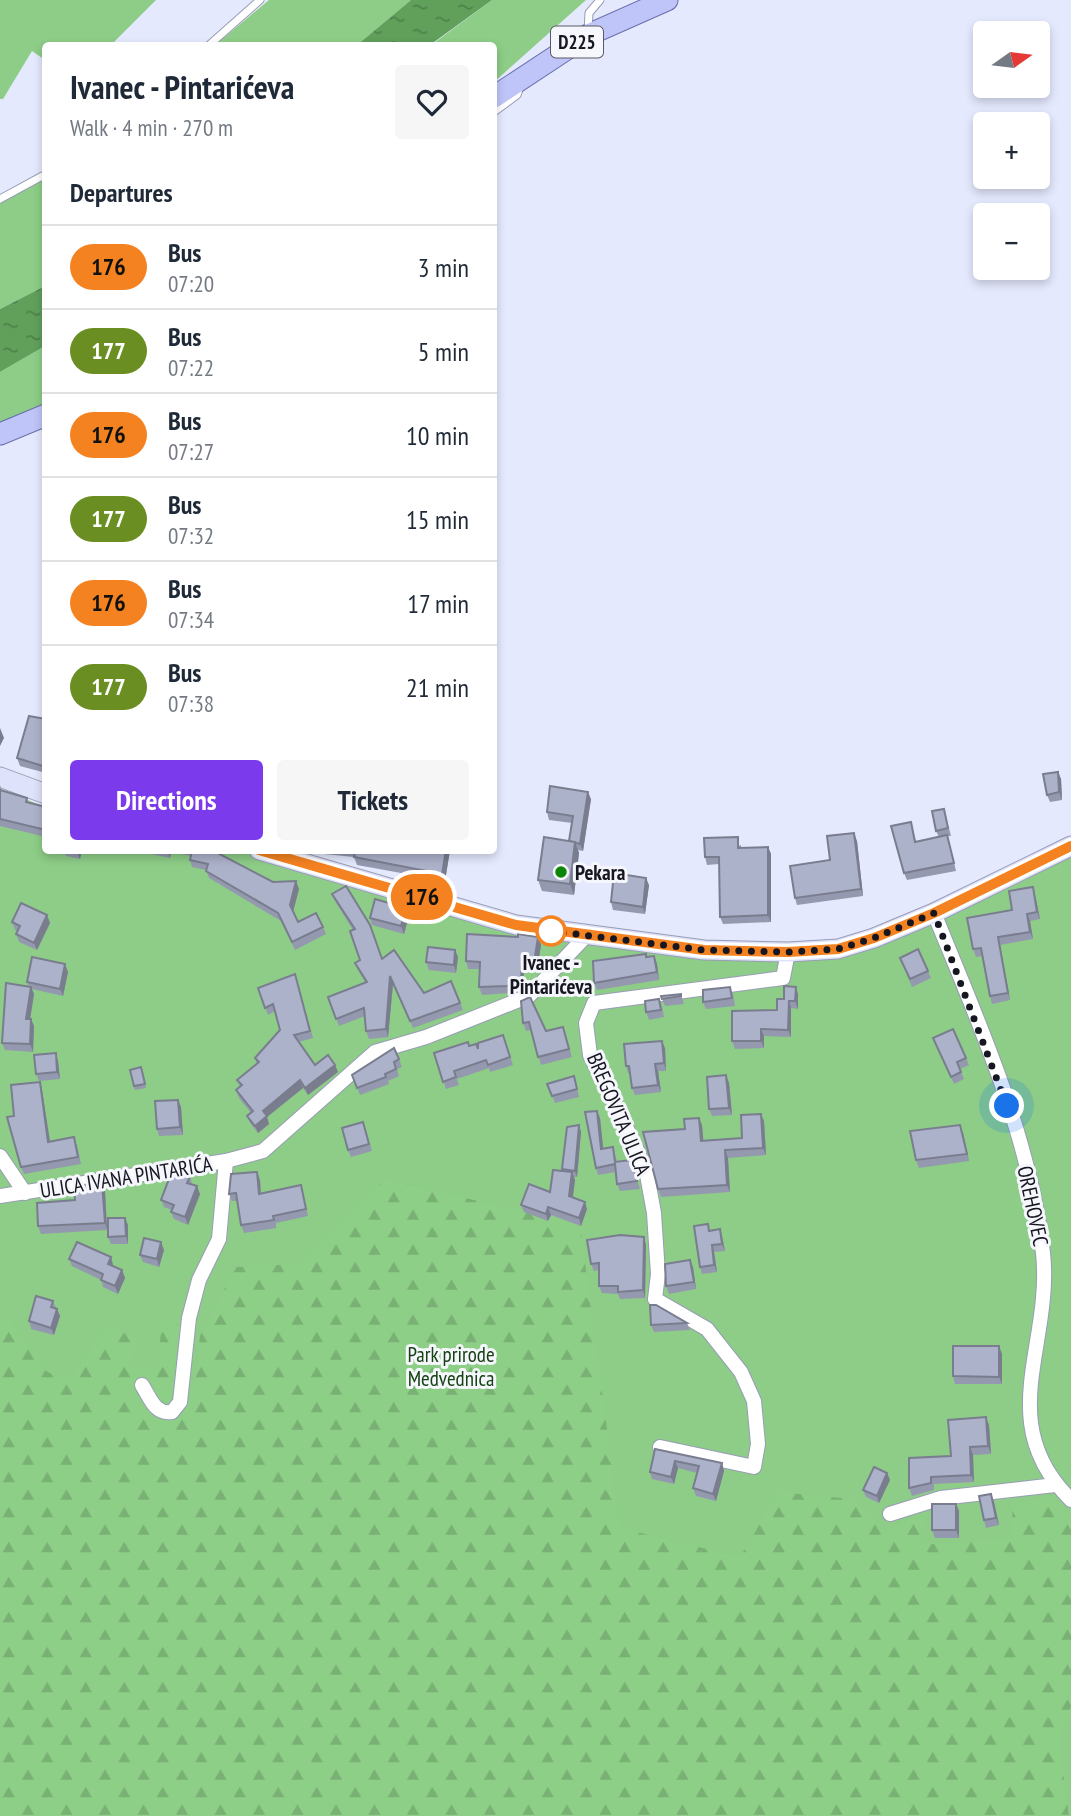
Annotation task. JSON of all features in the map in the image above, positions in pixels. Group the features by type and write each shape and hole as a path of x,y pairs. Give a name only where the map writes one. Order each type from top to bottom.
{"main road":[{"name":"D225","path":"497,95 588,35 667,0"},
{"path":"0,434 42,417"},
{"path":"0,777 42,793"},
{"path":"273,854 516,925 704,950 788,952 838,949 874,938 934,913 1071,846"}],"street":[{"name":"OREHOVEC","path":"934,913 1016,1131 1036,1208 1043,1255 1043,1312 1031,1368 1033,1446 1055,1485 1071,1500"},
{"name":"ULICA IVANA PINTARIĆA","path":"0,1196 226,1161 263,1151 375,1052 426,1037 529,996 586,936"},
{"name":"BREGOVITA ULICA","path":"660,1447 754,1467 758,1444 754,1401 741,1372 707,1329 655,1299 658,1274 654,1213 646,1175 622,1114 590,1055 586,1023 594,1003 783,978 788,952"},
{"name":"ULICA IVANA PINTARIĆA","path":"0,1156 25,1193"},
{"name":"ULICA IVANA PINTARIĆA","path":"142,1385 156,1409 164,1413 172,1412 180,1402 189,1318 200,1280 219,1239 226,1161"},
{"path":"890,1514 941,1498 1055,1485"}],"lane":[{"path":"213,42 260,0"},
{"path":"588,35 589,13 600,0"},
{"path":"497,110 517,95 526,74"},
{"path":"0,199 42,176"}],"green space":[{"path":"0,0 156,0 114,42 42,42 42,58 32,51 3,99 0,99"},
{"path":"269,0 411,0 361,42 219,42"},
{"path":"492,0 586,0 497,79 497,42 435,42"},
{"path":"42,179 42,288 0,309 0,201"},
{"path":"42,348 42,407 0,424 0,372"},
{"name":"Park prirode Medvednica","path":"0,789 42,806 42,854 273,854 490,917 704,950 847,944 1071,855 1071,1816 0,1816"},
{"path":"385,1179 580,1225 620,1528 740,1557 779,1492 851,1499 885,1531 925,1512 919,1545 1013,1539 1012,1504 1048,1497 1071,1520 1071,1706 1059,1741 1069,1816 0,1816 0,1317 9,1320 46,1371 68,1382 106,1325 139,1340 127,1368 158,1369 162,1315 181,1327 172,1375 195,1385 200,1336 236,1267 298,1264"}],"water":[{"path":"411,0 492,0 434,42 361,42"},
{"path":"42,288 42,348 0,372 0,309"}],"building":[{"path":"29,716 42,718 42,766 17,758"},
{"path":"1058,772 1059,792 1047,795 1043,774"},
{"path":"550,786 588,792 580,844 569,841 573,816 547,812"},
{"path":"0,790 27,798 26,802 42,806 42,829 0,819"},
{"path":"944,809 948,828 936,831 932,811"},
{"path":"911,822 915,842 947,835 954,863 904,873 891,826"},
{"path":"854,833 861,889 795,898 790,866 830,860 827,836"},
{"name":"Pekara","path":"544,837 575,842 570,884 538,880"},
{"path":"738,837 738,848 768,847 768,915 720,917 719,857 705,857 704,838"},
{"path":"191,854 220,854 273,882 296,881 290,905 298,922 316,913 323,927 292,942 278,913 206,871 208,864 190,860"},
{"path":"355,854 445,854 442,874 354,857"},
{"path":"614,873 646,878 643,907 611,902"},
{"path":"346,886 370,925 382,959 394,950 424,993 451,981 460,1003 410,1021 390,976 386,1029 366,1031 364,1008 336,1019 328,997 367,982 355,963 360,960 350,931 355,929 332,894"},
{"path":"1033,887 1037,912 1027,914 1030,932 998,937 1008,993 990,996 981,948 973,949 967,918 1012,910 1009,891"},
{"path":"375,899 406,908 401,926 370,918"},
{"path":"21,903 47,915 34,943 16,934 20,926 12,922"},
{"path":"467,934 518,937 518,934 538,937 534,963 522,961 521,980 507,986 479,987 480,962 466,961"},
{"path":"428,947 455,950 454,965 426,962"},
{"path":"918,949 928,971 910,979 900,958"},
{"path":"646,954 646,957 654,956 657,972 594,983 593,961"},
{"path":"32,957 65,964 60,989 27,982"},
{"path":"295,974 310,1031 294,1035 315,1065 328,1055 335,1065 305,1088 300,1080 263,1111 267,1116 255,1126 247,1116 253,1111 236,1090 242,1085 237,1080 259,1062 255,1058 280,1030 273,1004 265,1008 258,988"},
{"path":"6,983 31,987 26,1019 31,1019 30,1044 2,1043"},
{"path":"784,986 796,987 795,1001 789,1001 788,1030 761,1029 761,1041 732,1041 732,1011 777,1010 777,999 784,999"},
{"path":"730,987 732,998 703,1002 703,990"},
{"path":"681,994 662,999 661,996"},
{"path":"530,997 546,1031 563,1027 569,1049 538,1057 529,1022 523,1023 521,1001"},
{"path":"659,999 661,1010 646,1012 645,1001"},
{"path":"953,1029 966,1058 957,1062 961,1072 951,1077 933,1038"},
{"path":"503,1035 510,1057 488,1065 486,1060 454,1071 456,1077 443,1082 434,1053 468,1042 469,1046 476,1044 478,1049 478,1043"},
{"path":"662,1041 664,1063 655,1064 658,1085 632,1088 624,1044"},
{"path":"394,1048 399,1059 394,1062 396,1069 385,1074 386,1077 357,1088 352,1075"},
{"path":"56,1053 57,1072 36,1074 34,1055"},
{"path":"141,1067 145,1084 134,1086 130,1070"},
{"path":"726,1075 729,1108 709,1109 707,1077"},
{"path":"574,1076 577,1089 552,1096 547,1084"},
{"path":"40,1082 48,1142 74,1137 78,1157 21,1167 7,1117 14,1116 11,1085"},
{"path":"178,1100 180,1127 157,1129 155,1101"},
{"path":"597,1111 601,1149 613,1147 615,1162 631,1160 637,1181 617,1184 615,1164 596,1168 585,1112"},
{"path":"761,1114 763,1148 725,1150 727,1185 658,1189 643,1132 685,1129 684,1119 699,1118 701,1141 742,1138 741,1115"},
{"path":"363,1122 369,1144 348,1150 342,1128"},
{"path":"579,1125 575,1171 562,1169 567,1127"},
{"path":"960,1125 967,1154 916,1160 910,1131"},
{"path":"553,1170 572,1172 569,1196 585,1202 579,1218 548,1207 546,1214 521,1205 529,1184 550,1192"},
{"path":"172,1171 190,1176 187,1183 197,1186 185,1217 171,1212 174,1205 161,1200"},
{"path":"257,1172 259,1194 301,1185 306,1209 273,1216 274,1220 241,1225 236,1193 229,1194 231,1174"},
{"path":"102,1183 105,1223 38,1226 37,1203 75,1200 74,1186"},
{"path":"108,1218 125,1218 126,1236 108,1237"},
{"path":"708,1224 709,1231 720,1229 722,1244 712,1245 714,1265 700,1267 694,1226"},
{"path":"620,1235 644,1237 643,1290 618,1292 618,1286 599,1286 599,1263 591,1264 587,1240"},
{"path":"144,1238 161,1242 157,1259 140,1255"},
{"path":"77,1242 111,1257 108,1264 122,1270 115,1286 101,1280 103,1274 69,1259"},
{"path":"690,1260 694,1282 666,1286 665,1264"},
{"path":"36,1296 53,1301 51,1307 57,1309 51,1328 29,1321"},
{"path":"650,1305 656,1305 687,1323 651,1325"},
{"path":"953,1346 999,1346 999,1377 953,1376"},
{"path":"986,1417 988,1446 970,1447 971,1475 931,1477 931,1483 909,1488 909,1458 951,1456 948,1420"},
{"path":"655,1449 722,1463 713,1494 693,1488 699,1466 675,1461 671,1477 650,1472"},
{"path":"874,1467 887,1473 877,1496 863,1490"},
{"path":"991,1494 996,1518 984,1520 979,1496"},
{"path":"932,1504 956,1504 956,1530 932,1530"}],"bus line":[{"name":"176","path":"273,854 516,925 552,932 704,950 788,952 838,949 874,938 934,913 1071,846"}],"place":[{"name":"Pekara","path":"561,872"},
{"name":"Ivanec - Pintarićeva","path":"551,931"}],"route":[{"path":"551,931 704,950 788,952 838,949 874,938 934,913 1007,1106"}]}
